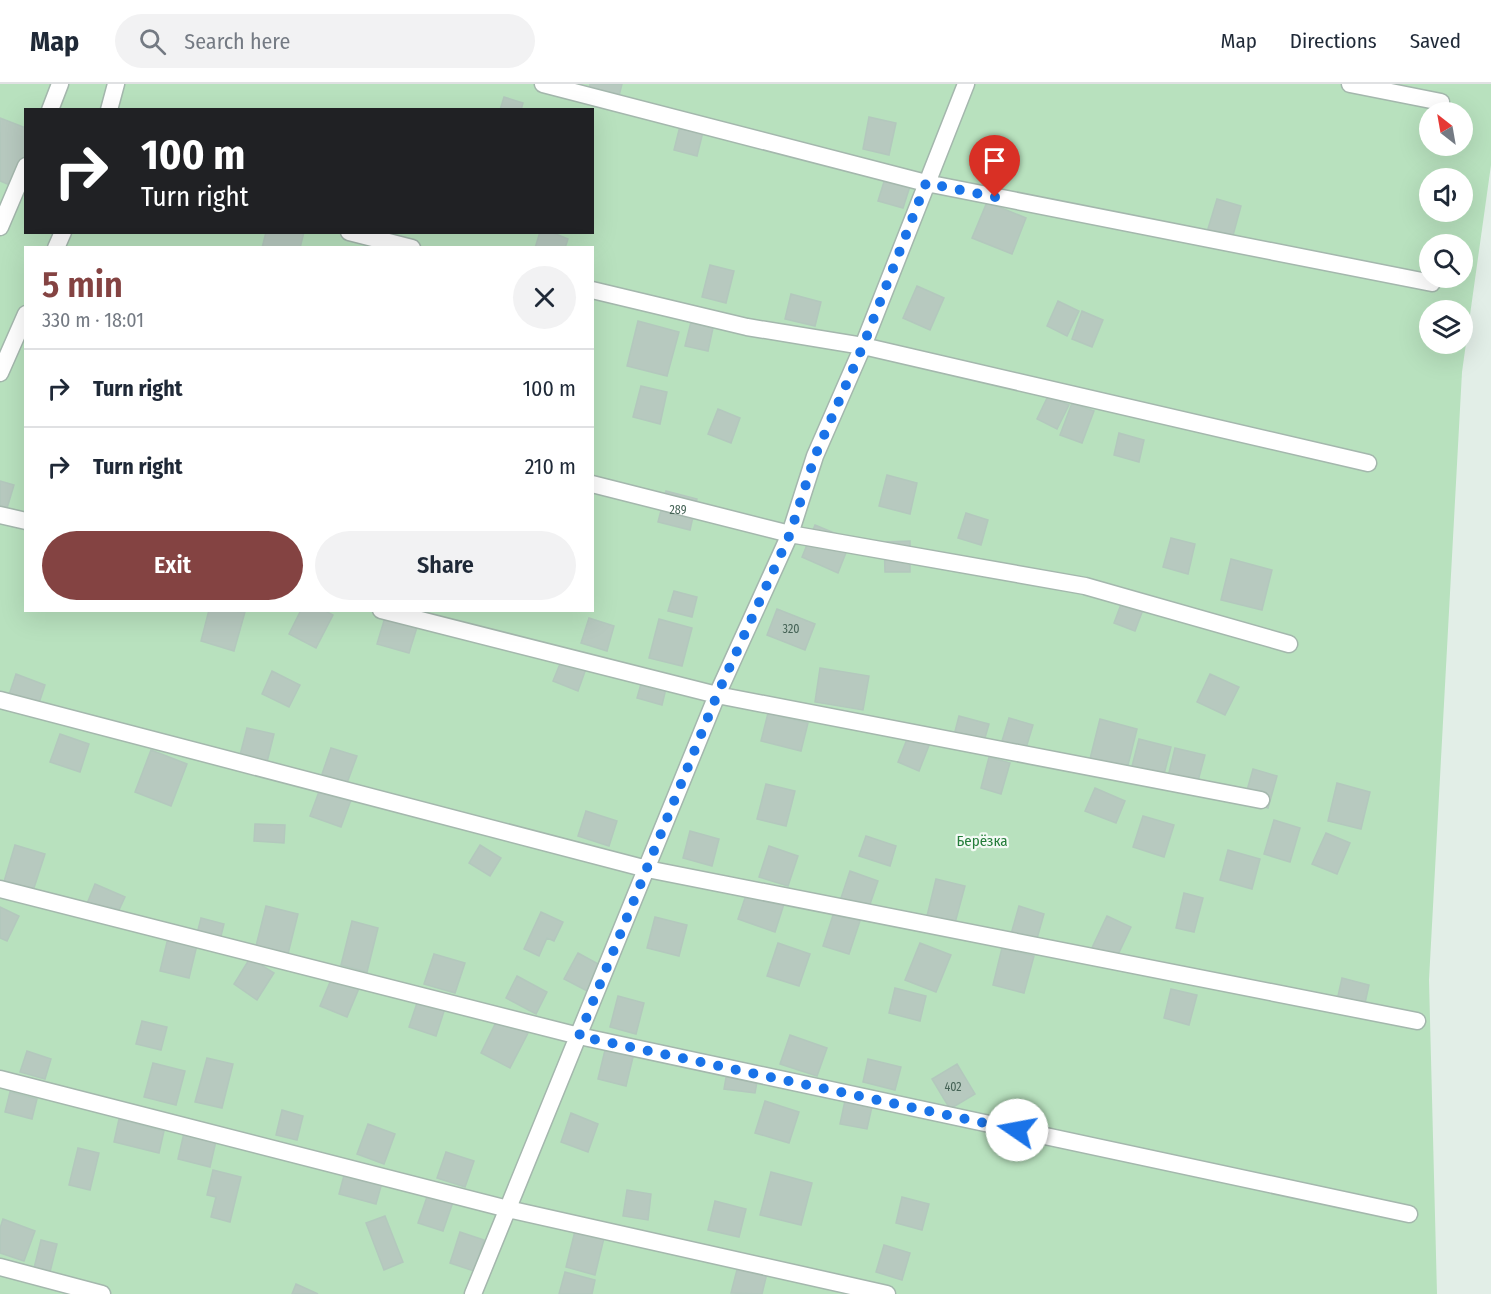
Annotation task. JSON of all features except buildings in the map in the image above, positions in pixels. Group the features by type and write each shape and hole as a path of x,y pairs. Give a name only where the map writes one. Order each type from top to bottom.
{"lane":[{"path":"51,108 60,84"},
{"path":"110,108 116,84"},
{"path":"543,84 926,183 1419,281"},
{"path":"474,1294 717,695 790,534 815,456 863,346 966,84"},
{"path":"1350,84 1441,102"},
{"path":"0,227 5,200 24,169"},
{"path":"358,234 404,246"},
{"path":"594,290 747,327 863,346 1368,463"},
{"path":"0,373 20,338 24,322"},
{"path":"594,485 790,534 1085,586 1289,644"},
{"path":"0,515 24,521"},
{"path":"389,612 717,695 1261,800"},
{"path":"0,700 647,869 1417,1021"},
{"path":"0,889 579,1036 1409,1214"},
{"path":"0,1079 508,1209 887,1294"},
{"path":"0,1267 102,1294"}],"green space":[{"name":"Берёзка","path":"0,84 1491,84 1491,165 1472,300 1419,300 1419,354 1465,354 1429,980 1437,1294 0,1294"}],"route":[{"path":"995,197 926,183 863,346 815,456 790,534 717,695 579,1036 1017,1130"}]}
